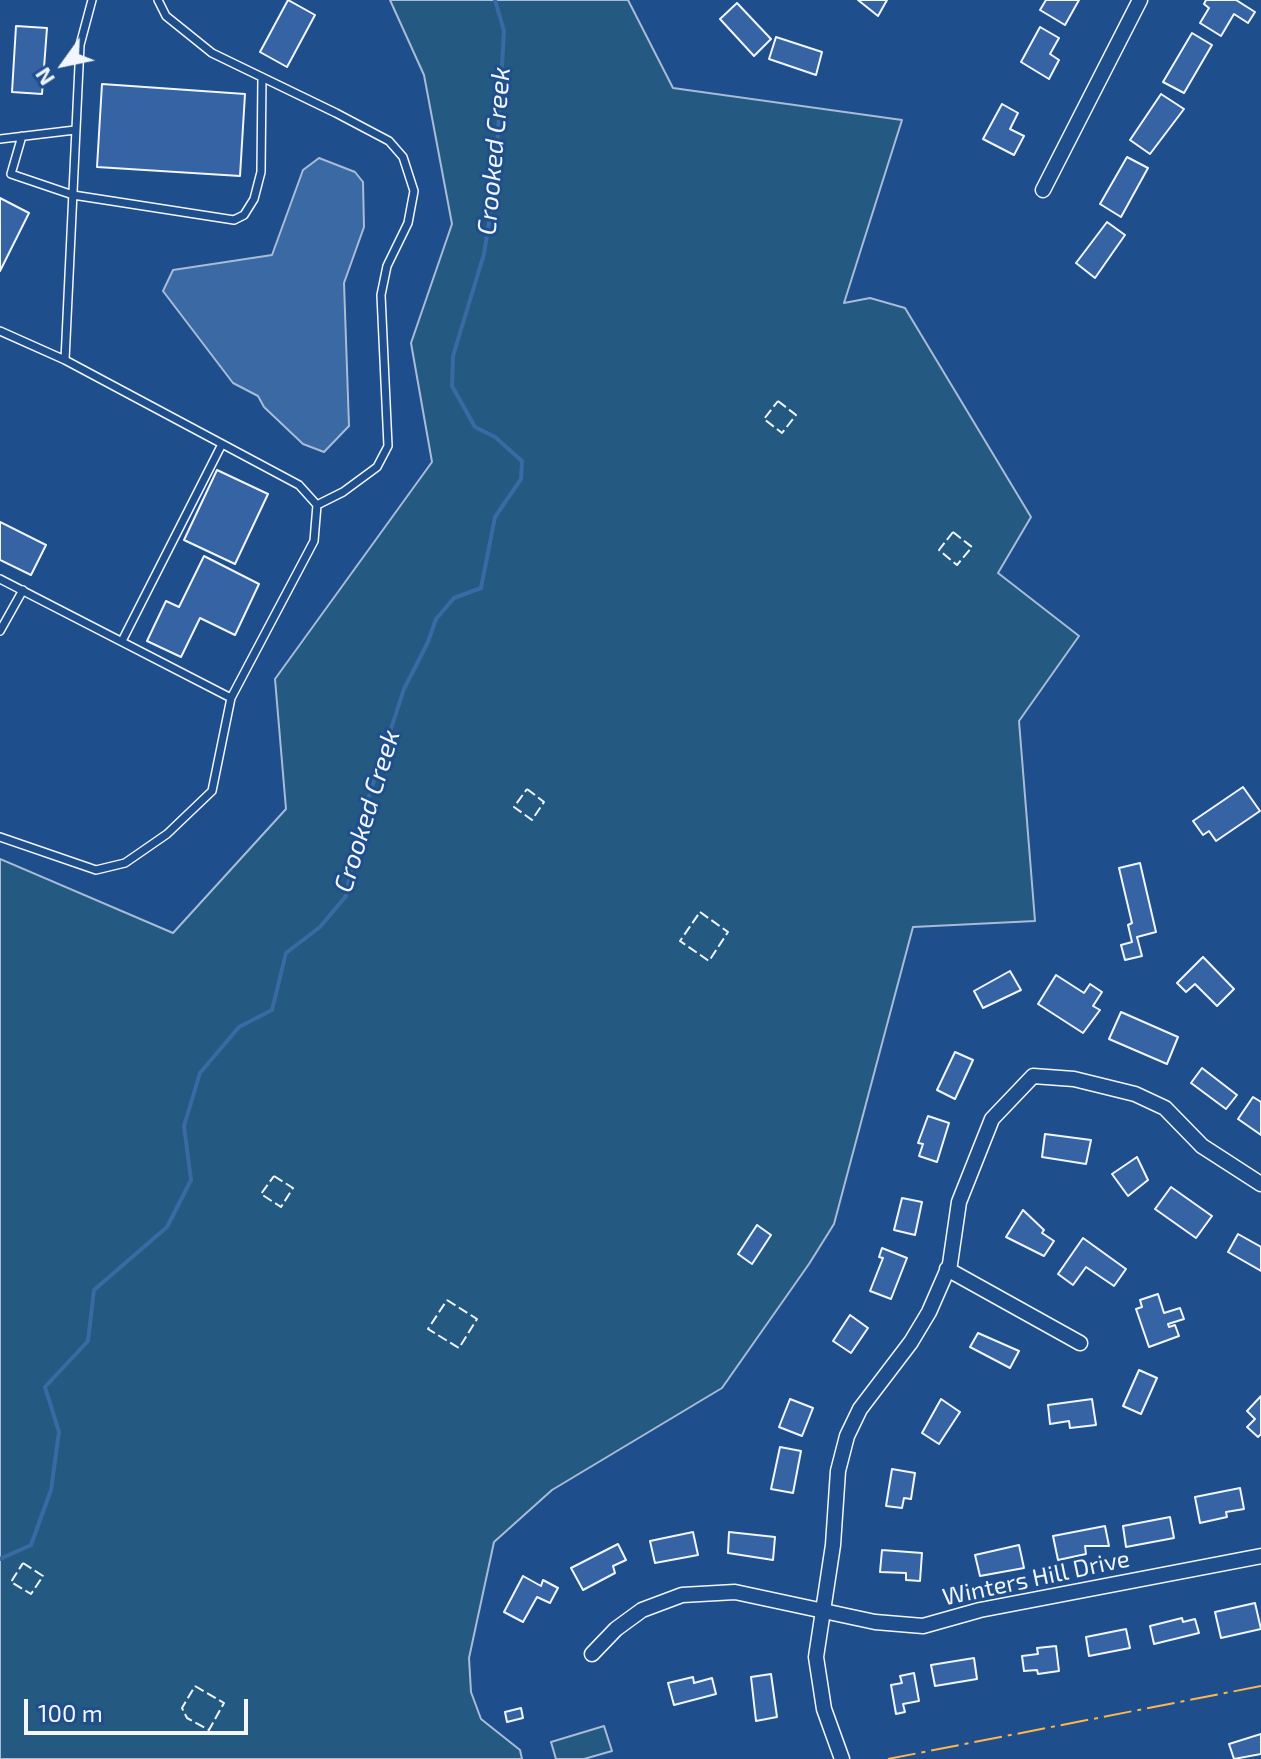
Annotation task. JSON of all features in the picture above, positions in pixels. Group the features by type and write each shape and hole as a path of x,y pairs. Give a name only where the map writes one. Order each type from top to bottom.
{"street":[{"path":"1043,190 1140,0"},
{"path":"842,1759 824,1709 816,1657 820,1612 833,1545 838,1471 847,1436 860,1409 911,1342 947,1269 959,1202 981,1140 992,1119 1033,1076 1074,1079 1135,1094 1165,1108 1202,1146 1261,1184"},
{"path":"947,1269 1080,1343"},
{"name":"Winters Hill Drive","path":"592,1654 616,1629 642,1610 682,1595 735,1592 820,1612 923,1626 980,1610 1261,1556"}],"lane":[{"path":"65,360 80,45 92,0"},
{"path":"158,0 166,16 212,53 389,141 403,157 414,191 408,223 387,266 381,295 388,446 377,467 343,492 317,505"},
{"path":"22,136 11,174 73,195 234,220 244,215 254,199 261,172 262,77"},
{"path":"0,139 75,130"},
{"path":"0,331 65,360 299,485 317,505 314,541 231,698 212,791 167,834 125,863 96,870 0,837"},
{"path":"122,641 222,444"},
{"path":"0,579 231,698"},
{"path":"0,631 23,590"}],"shaded area":[{"path":"390,0 628,0 673,88 902,120 844,303 870,298 905,308 1031,517 998,573 1079,636 1019,721 1035,921 913,927 834,1224 809,1264 722,1388 552,1490 494,1542 469,1658 471,1692 481,1719 520,1750 522,1759 0,1759 0,859 173,933 286,809 275,679 432,462 411,343 452,224 424,75"},
{"path":"319,158 355,172 363,182 364,227 344,283 349,426 324,452 303,444 264,407 258,396 233,383 163,291 173,270 272,255 303,170"},
{"path":"604,1726 612,1751 584,1759 556,1759 551,1742"}],"building":[{"path":"288,0 315,15 287,67 260,52"},
{"path":"858,0 887,0 878,16"},
{"path":"1046,0 1079,0 1065,25 1040,10"},
{"path":"1206,0 1236,0 1255,12 1248,23 1234,14 1221,36 1200,23 1209,8 1204,4"},
{"path":"737,3 771,39 754,56 720,19"},
{"path":"16,26 47,28 42,94 12,92"},
{"path":"1040,27 1059,38 1050,54 1059,60 1049,79 1021,62"},
{"path":"1192,33 1212,45 1184,93 1163,82"},
{"path":"776,37 822,52 816,75 769,59"},
{"path":"102,84 245,94 240,176 97,167"},
{"path":"1161,94 1184,109 1150,154 1130,140"},
{"path":"1002,104 1018,113 1010,129 1024,136 1014,155 983,139"},
{"path":"1127,157 1148,168 1121,217 1100,204"},
{"path":"0,198 29,213 0,271"},
{"path":"1107,222 1125,235 1095,278 1076,263"},
{"path":"217,470 268,494 235,564 184,540"},
{"path":"0,522 46,545 31,575 0,560"},
{"path":"204,556 259,584 235,635 200,618 181,657 147,641 166,601 179,607"},
{"path":"1243,787 1260,811 1216,841 1209,831 1203,835 1193,821"},
{"path":"1140,863 1156,932 1137,937 1142,956 1125,960 1121,945 1132,942 1128,925 1132,923 1119,868"},
{"path":"1203,957 1234,989 1217,1006 1195,984 1186,992 1177,983"},
{"path":"1010,971 1021,990 983,1008 974,991"},
{"path":"1056,975 1084,993 1090,984 1102,992 1093,1006 1100,1010 1083,1033 1038,1004"},
{"path":"1121,1012 1178,1037 1167,1064 1109,1039"},
{"path":"955,1052 973,1060 955,1099 937,1090"},
{"path":"1202,1068 1237,1095 1226,1109 1191,1083"},
{"path":"1253,1097 1261,1102 1261,1135 1238,1119"},
{"path":"928,1116 949,1123 937,1162 919,1156 923,1144 918,1143"},
{"path":"1045,1134 1091,1140 1086,1164 1042,1157"},
{"path":"1137,1157 1148,1180 1128,1196 1112,1174"},
{"path":"1171,1187 1212,1216 1196,1238 1155,1209"},
{"path":"902,1198 922,1202 915,1235 894,1230"},
{"path":"1023,1210 1044,1230 1042,1233 1054,1241 1044,1256 1006,1237"},
{"path":"757,1225 771,1235 752,1264 738,1254"},
{"path":"1238,1234 1261,1247 1261,1271 1228,1252"},
{"path":"1083,1238 1126,1269 1114,1286 1086,1267 1073,1285 1058,1274"},
{"path":"882,1248 907,1258 891,1299 870,1291 883,1258 879,1257"},
{"path":"1158,1294 1164,1313 1180,1308 1184,1319 1168,1324 1169,1327 1175,1325 1179,1336 1149,1347 1136,1309 1142,1307 1140,1300"},
{"path":"850,1315 868,1328 851,1353 833,1341"},
{"path":"978,1333 1019,1351 1010,1368 970,1347"},
{"path":"1139,1370 1157,1378 1141,1414 1123,1406"},
{"path":"1261,1396 1261,1434 1258,1437 1247,1427 1255,1419 1247,1411"},
{"path":"790,1399 813,1408 802,1436 779,1427"},
{"path":"941,1399 960,1412 939,1444 922,1433"},
{"path":"1092,1399 1096,1425 1070,1428 1069,1421 1050,1424 1048,1405"},
{"path":"780,1447 801,1451 793,1493 771,1489"},
{"path":"892,1469 915,1473 911,1499 904,1498 902,1508 886,1506"},
{"path":"1240,1488 1244,1509 1226,1512 1227,1517 1200,1523 1195,1497"},
{"path":"1170,1517 1174,1538 1126,1547 1123,1526"},
{"path":"1105,1526 1109,1546 1085,1546 1086,1554 1058,1560 1053,1536"},
{"path":"693,1532 698,1555 655,1563 650,1541"},
{"path":"729,1532 775,1537 773,1560 728,1553"},
{"path":"618,1544 626,1560 613,1566 615,1573 583,1590 571,1568"},
{"path":"1019,1545 1024,1568 980,1576 975,1555"},
{"path":"882,1550 922,1553 920,1581 906,1580 906,1573 880,1572"},
{"path":"523,1576 541,1586 543,1580 558,1588 550,1603 537,1597 523,1622 504,1612"},
{"path":"1255,1603 1261,1629 1221,1638 1215,1612"},
{"path":"1182,1618 1183,1622 1195,1619 1199,1633 1154,1644 1150,1626"},
{"path":"1126,1629 1130,1648 1089,1656 1086,1637"},
{"path":"1056,1646 1059,1671 1038,1674 1037,1670 1024,1671 1022,1656 1038,1654 1037,1648"},
{"path":"974,1658 977,1679 935,1686 931,1665"},
{"path":"914,1673 919,1701 903,1704 905,1712 896,1714 891,1685 902,1683 900,1676"},
{"path":"771,1674 777,1717 756,1721 751,1677"},
{"path":"693,1677 694,1683 712,1678 716,1694 674,1705 668,1683"},
{"path":"521,1708 523,1718 507,1722 505,1712"},
{"path":"1261,1734 1261,1754 1234,1759 1229,1744"}],"waterway":[{"name":"Crooked Creek","path":"0,1559 31,1545 51,1490 59,1432 45,1387 88,1341 94,1290 167,1227 191,1180 184,1126 200,1073 239,1027 272,1010 286,953 320,927 346,896 358,830 404,689 436,619 454,598 481,588 495,517 521,479 522,461 495,437 475,427 452,386 453,356 484,254 495,185 504,31 495,0"}],"fence":[{"path":"778,401 796,415 782,433 764,419 778,401"},
{"path":"953,532 972,547 957,565 939,550 953,532"},
{"path":"527,789 544,802 532,820 514,807 527,789"},
{"path":"700,912 728,932 709,961 680,941 700,912"},
{"path":"274,1176 293,1188 281,1207 261,1194 274,1176"},
{"path":"447,1300 477,1319 459,1348 428,1329 447,1300"},
{"path":"23,1563 43,1576 31,1594 11,1582 23,1563"},
{"path":"195,1686 224,1703 209,1730 187,1718 182,1708 195,1686"}],"power":[{"path":"888,1759 1261,1686"}]}
